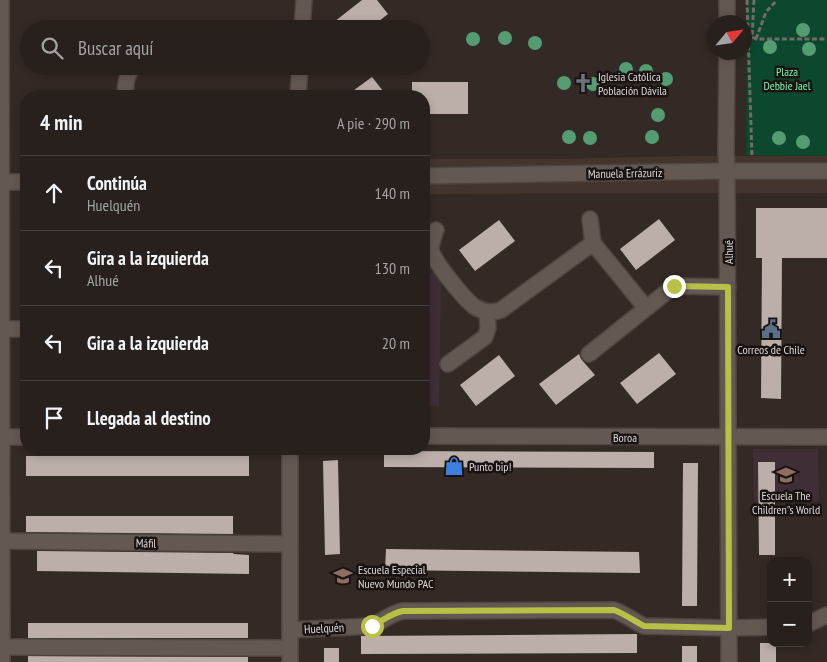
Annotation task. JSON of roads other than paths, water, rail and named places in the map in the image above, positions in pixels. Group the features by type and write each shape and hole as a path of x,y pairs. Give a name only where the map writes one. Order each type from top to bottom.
{"street":[{"path":"1,0 2,655 290,655 290,455"},
{"path":"303,20 304,0"},
{"path":"727,0 727,15"},
{"name":"Alhué","path":"726,60 729,662"},
{"path":"126,90 128,75"},
{"path":"298,90 299,75"},
{"name":"Manuela Errázuriz","path":"430,176 827,171"},
{"path":"2,182 20,182"},
{"path":"590,219 593,244 646,308"},
{"path":"436,230 431,250 436,261 475,307 494,313 501,310 593,244"},
{"path":"589,354 674,286 728,287"},
{"path":"448,364 485,337 488,328 487,312"},
{"path":"2,329 20,329"},
{"name":"Boroa","path":"430,436 827,437"},
{"path":"1,437 20,437"},
{"name":"Máfil","path":"2,542 290,544"},
{"name":"Huelquén","path":"290,630 372,626 395,612 412,611 614,610 644,626 767,627"},
{"path":"812,622 827,615"}],"place":[{"name":"Iglesia Católica Población Dávila","path":"583,83"},
{"name":"Correos de Chile","path":"771,329"},
{"name":"Punto bip!","path":"454,466"},
{"name":"Escuela The Children\"s World","path":"786,475"},
{"name":"Escuela Especial Nuevo Mundo PAC","path":"343,576"}],"park label":[{"name":"Plaza Debbie Jael","path":"787,78"}]}
